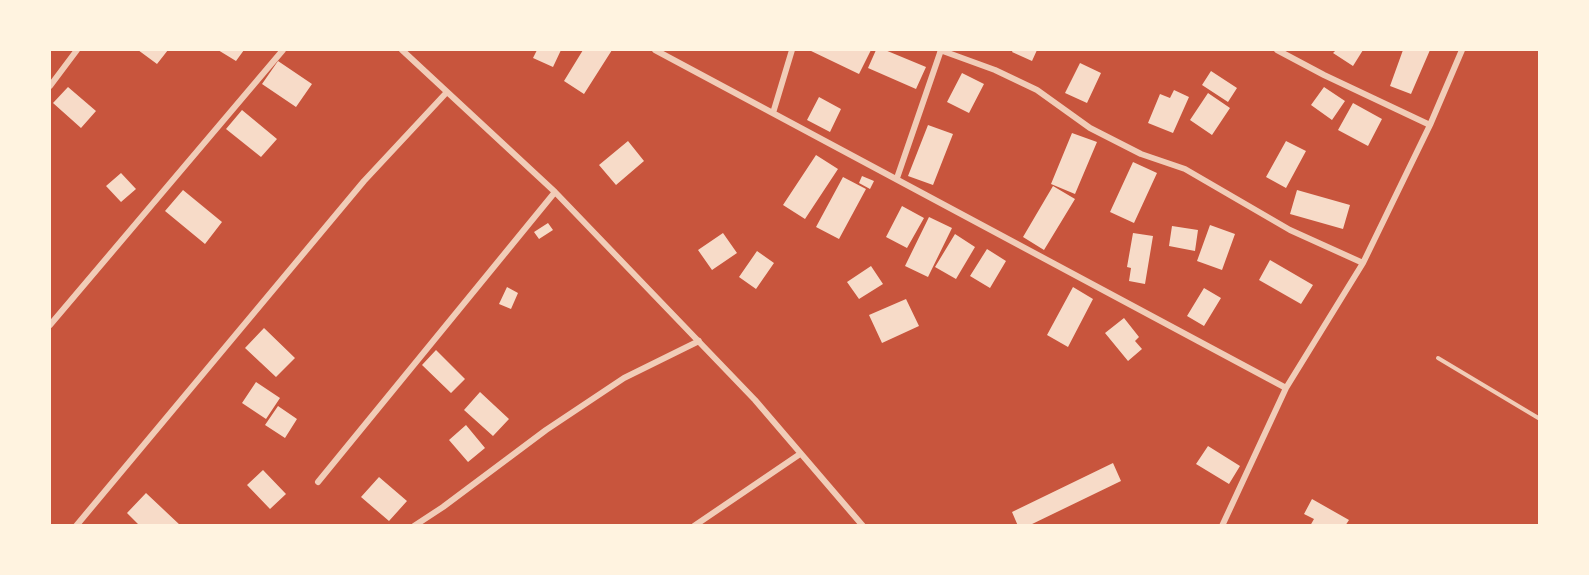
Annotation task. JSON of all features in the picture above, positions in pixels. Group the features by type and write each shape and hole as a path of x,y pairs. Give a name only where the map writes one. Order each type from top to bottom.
{"street":[{"path":"50,86 77,50"},
{"path":"50,325 283,50"},
{"path":"402,50 555,192 755,400 863,525"},
{"path":"655,50 1286,388"},
{"path":"773,113 792,50"},
{"path":"897,178 940,50 995,69 1037,90 1090,128 1141,154 1185,169 1290,230 1363,263"},
{"path":"1277,50 1430,125"},
{"path":"1222,525 1286,388 1363,263 1430,125 1462,50"},
{"path":"76,525 364,181 447,92"},
{"path":"318,482 555,192"},
{"path":"414,525 443,507 546,430 624,378 699,341"},
{"path":"694,525 800,454"}],"lane":[{"path":"1438,358 1539,419"}],"building":[{"path":"138,50 168,50 157,64"},
{"path":"218,50 244,50 236,61"},
{"path":"537,50 561,50 553,67 533,58"},
{"path":"583,50 612,50 584,94 564,81"},
{"path":"809,50 871,50 859,74"},
{"path":"876,50 885,50 926,67 916,89 868,68"},
{"path":"1013,50 1037,50 1032,61 1012,52"},
{"path":"1336,50 1363,50 1353,66 1333,53"},
{"path":"1403,50 1430,50 1411,94 1390,86"},
{"path":"278,61 312,84 296,107 262,84"},
{"path":"1080,63 1101,73 1087,103 1065,93"},
{"path":"1211,71 1237,88 1228,102 1202,85"},
{"path":"962,73 984,84 969,113 947,102"},
{"path":"68,87 96,111 81,128 53,103"},
{"path":"1324,87 1345,101 1332,120 1311,105"},
{"path":"1174,90 1189,97 1173,133 1148,123 1160,94 1170,98"},
{"path":"1208,93 1230,108 1212,135 1190,120"},
{"path":"819,97 841,109 830,132 807,120"},
{"path":"1353,103 1382,119 1368,146 1338,130"},
{"path":"242,110 277,139 261,157 226,129"},
{"path":"928,125 953,134 933,185 908,176"},
{"path":"1072,133 1097,142 1075,194 1051,184"},
{"path":"628,141 644,161 616,185 599,165"},
{"path":"1286,141 1306,151 1286,188 1266,177"},
{"path":"816,155 838,169 805,219 783,205"},
{"path":"1133,162 1157,173 1134,223 1110,212"},
{"path":"121,173 136,189 121,202 106,186"},
{"path":"862,176 874,181 870,189 859,183"},
{"path":"843,177 866,189 839,239 816,227"},
{"path":"1053,186 1075,199 1044,250 1023,237"},
{"path":"183,190 222,222 205,244 165,211"},
{"path":"1297,190 1350,205 1343,229 1290,214"},
{"path":"902,206 924,218 907,248 886,237"},
{"path":"929,217 952,228 928,277 905,266"},
{"path":"548,223 553,230 539,239 534,232"},
{"path":"1210,225 1235,234 1222,270 1197,261"},
{"path":"1172,226 1198,230 1195,251 1169,246"},
{"path":"723,233 737,253 712,270 698,250"},
{"path":"1133,233 1153,236 1145,284 1129,281 1131,268 1127,267"},
{"path":"955,234 975,247 956,279 935,267"},
{"path":"987,249 1006,261 990,288 970,276"},
{"path":"757,251 774,263 756,289 739,277"},
{"path":"1270,260 1313,285 1301,304 1259,280"},
{"path":"871,266 883,284 859,299 847,282"},
{"path":"507,287 518,293 511,309 499,304"},
{"path":"1073,287 1093,299 1068,347 1047,335"},
{"path":"1204,288 1221,298 1204,326 1187,316"},
{"path":"906,299 919,326 882,343 869,315"},
{"path":"1124,318 1139,337 1135,341 1142,349 1128,361 1105,333"},
{"path":"264,328 295,358 276,377 245,348"},
{"path":"436,350 465,379 451,393 422,365"},
{"path":"256,382 280,398 266,419 242,403"},
{"path":"480,392 509,419 493,436 464,410"},
{"path":"278,406 297,419 285,438 265,425"},
{"path":"466,425 485,448 468,462 449,440"},
{"path":"1208,446 1240,466 1229,484 1196,464"},
{"path":"1113,463 1121,481 1028,526 1018,526 1012,512"},
{"path":"263,470 286,494 270,509 247,485"},
{"path":"379,477 407,501 389,521 361,497"},
{"path":"146,493 181,526 140,526 127,513"},
{"path":"1312,499 1349,520 1345,526 1310,526 1314,519 1304,514"}]}
